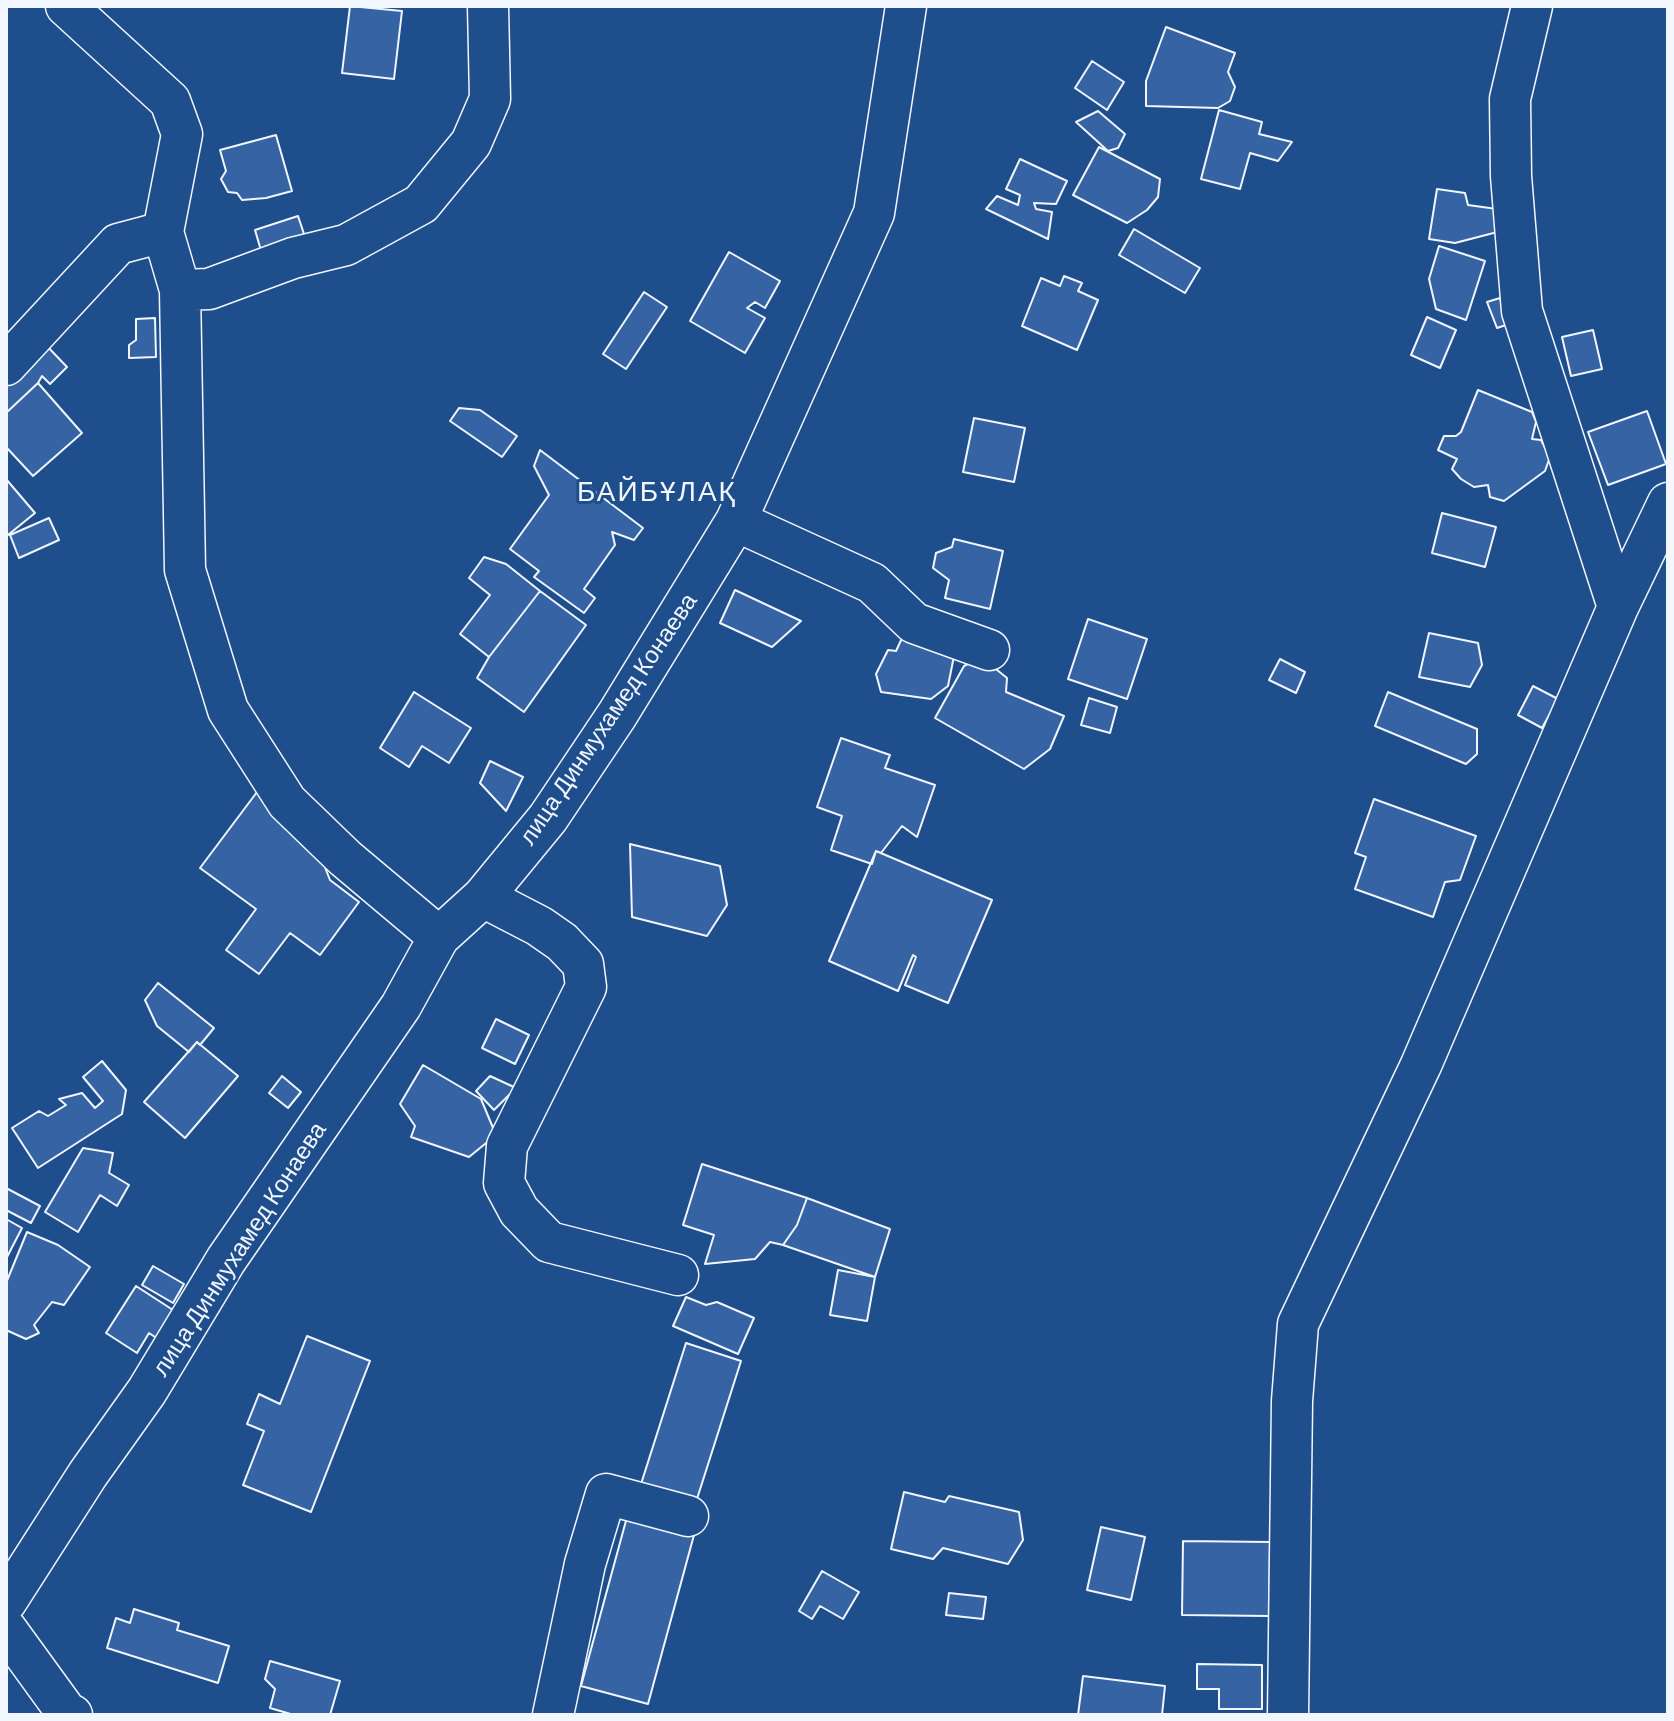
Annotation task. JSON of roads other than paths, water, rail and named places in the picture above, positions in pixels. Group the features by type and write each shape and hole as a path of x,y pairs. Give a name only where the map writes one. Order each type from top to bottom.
{"street":[{"path":"66,6 170,101 182,134 163,232 180,290 185,570 228,710 287,802 345,858 439,937"},
{"path":"180,290 209,289 293,258 346,245 421,204 471,143 490,99 488,6"},
{"name":"лица Динмухамед Конаева","path":"6,1602 88,1474 147,1391 226,1260 401,1006 439,937 483,897 557,805 617,715 736,521 874,213 906,6"},
{"path":"1532,6 1510,99 1511,176 1522,311 1618,607"},
{"path":"6,365 118,244 163,232"},
{"path":"1288,1715 1292,1401 1298,1324 1421,1065 1618,607 1668,503"},
{"path":"736,521 872,583 914,623 989,650"},
{"path":"483,897 539,926 562,942 583,964 586,987 507,1146 504,1183 519,1211 549,1242 678,1275"},
{"path":"553,1715 585,1564 606,1494 688,1516"},
{"path":"6,1629 67,1713 72,1715"}],"district":[{"name":"БАЙБҰЛАҚ","path":"657,492"}]}
